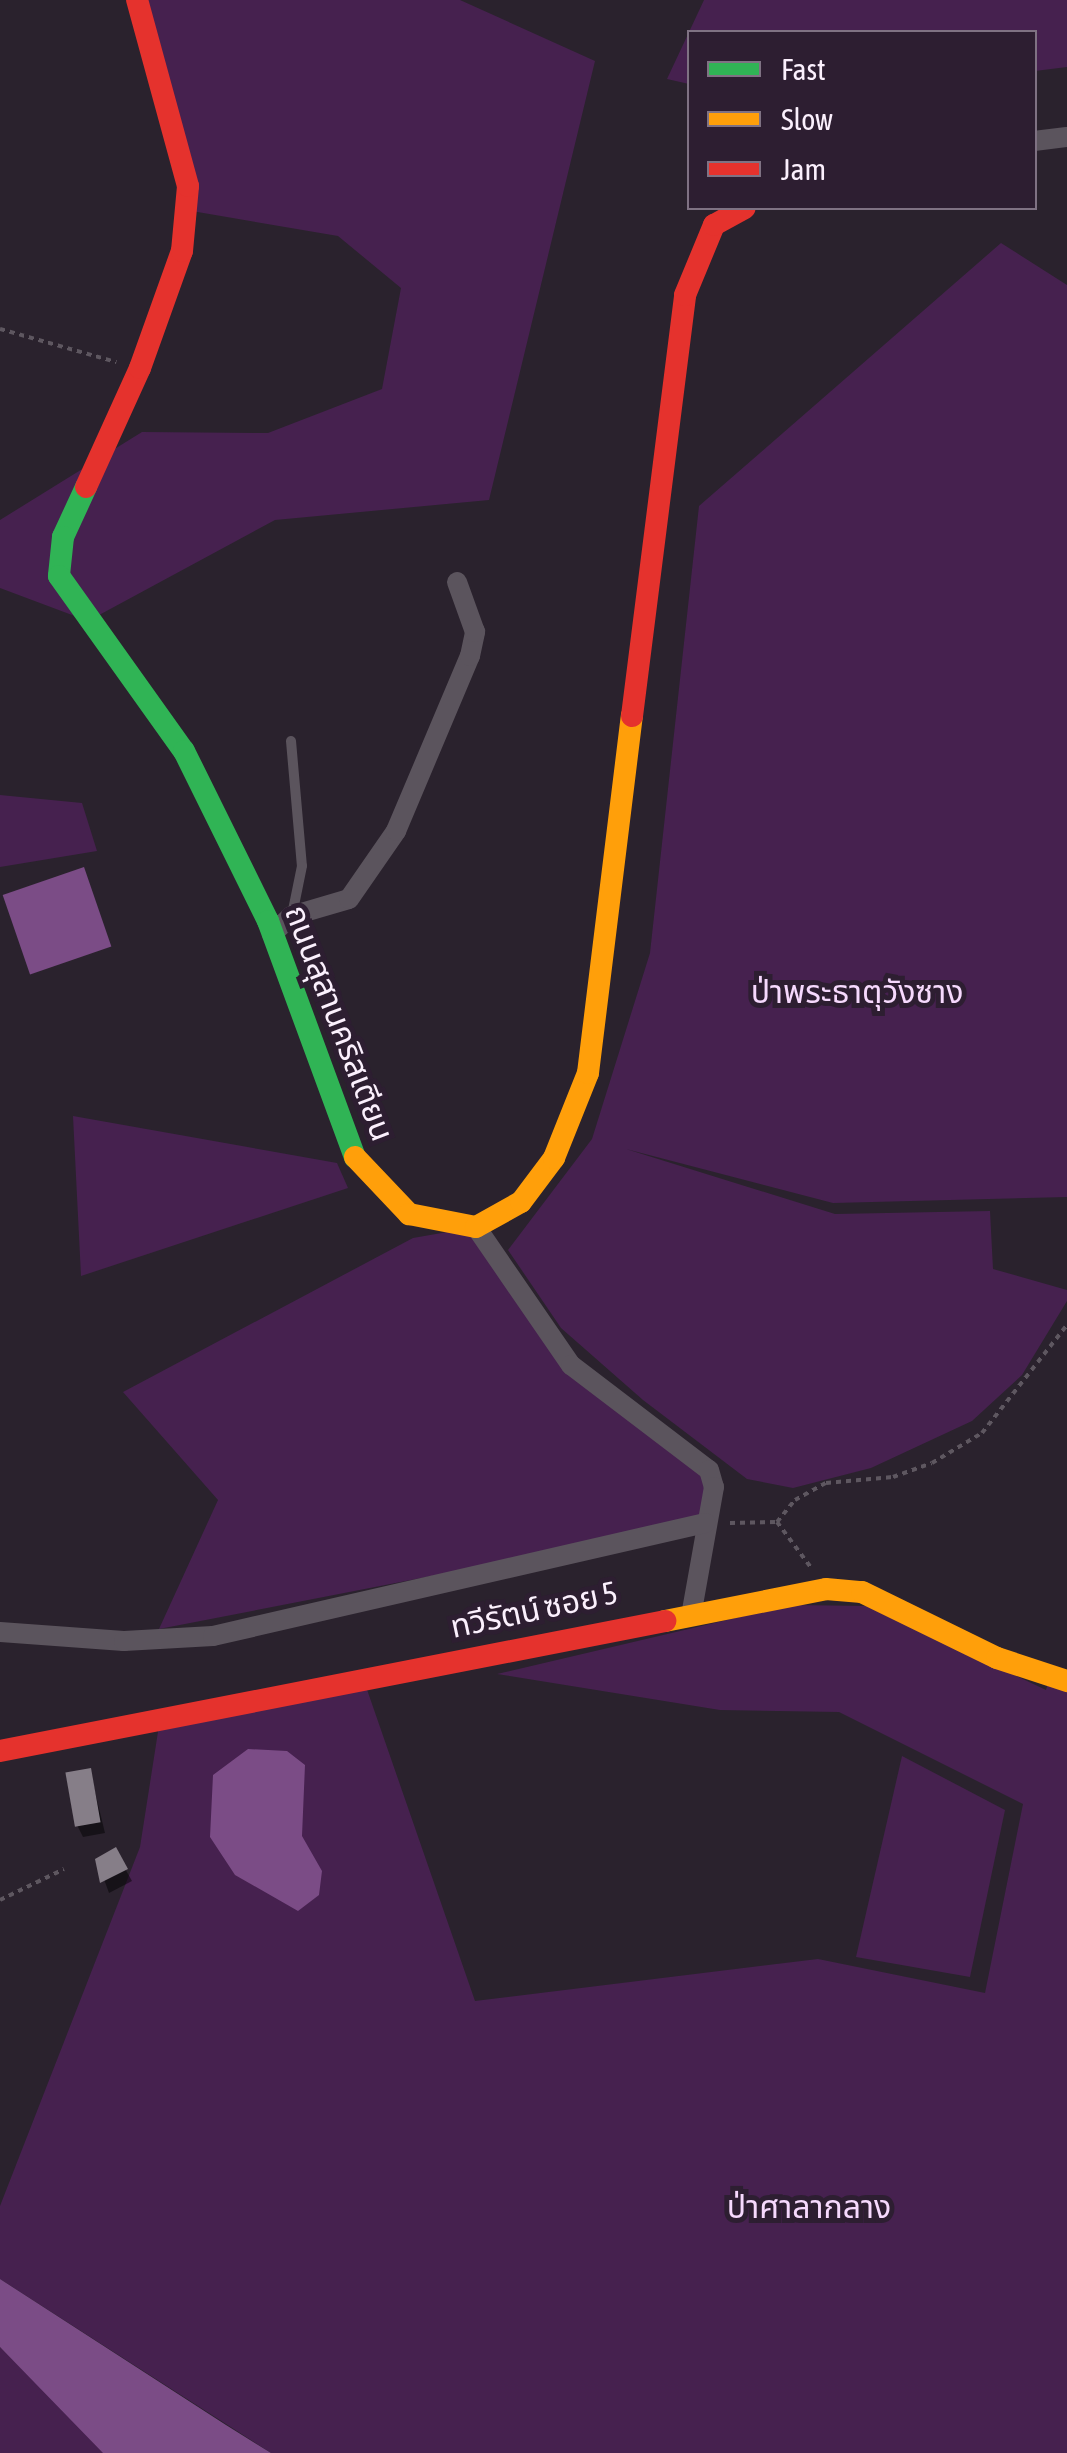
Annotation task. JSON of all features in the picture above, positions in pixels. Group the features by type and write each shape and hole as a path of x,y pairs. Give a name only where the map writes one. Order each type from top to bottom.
{"street":[{"name":"ถนนสุสานคริสเตียน","path":"137,0 188,186 182,251 140,368 62,538 59,576 184,751 272,934 358,1168 409,1214 476,1228"},
{"path":"1037,141 1067,137"},
{"path":"692,1611 714,1487 709,1470 571,1365 476,1228 521,1202 554,1158 588,1073 685,295 714,225 741,210"},
{"path":"272,934 292,916 349,900 396,831 470,656 475,632 456,582"},
{"path":"0,1632 124,1641 213,1636 705,1523"},
{"name":"ทวีรัตน์ ซอย 5","path":"0,1752 692,1611 826,1589 862,1592 997,1658 1067,1681"}],"lane":[{"path":"291,741 302,866 292,916"}],"path":[{"path":"0,330 140,368"},
{"path":"777,1522 794,1500 826,1483 893,1476 932,1463 982,1432 1067,1325"},
{"path":"705,1523 777,1522"},
{"path":"777,1522 826,1589"},
{"path":"0,1900 64,1868"}],"green space":[{"path":"139,0 460,0 595,61 489,500 275,520 88,621 0,588 0,520 142,432 268,433 382,389 401,288 338,236 186,210"},
{"path":"704,0 1067,0 1067,67 1037,71 1037,30 690,30"},
{"path":"687,36 687,84 667,79"},
{"name":"ป่าพระธาตุวังซาง","path":"1001,243 1067,285 1067,1197 833,1203 626,1149 835,1214 990,1211 993,1269 1067,1290 1067,1301 1022,1375 972,1421 871,1468 793,1488 747,1479 643,1400 561,1328 508,1250 592,1139 650,953 699,506"},
{"path":"0,795 82,803 97,851 0,867"},
{"path":"73,1116 337,1163 348,1188 81,1276"},
{"path":"476,1227 571,1365 709,1470 705,1523 159,1629 218,1500 123,1392 413,1238"},
{"name":"ป่าศาลากลาง","path":"791,1605 869,1606 1046,1690 1049,1679 1067,1678 1067,2453 271,2453 0,2279 0,2206 140,1847 160,1719 363,1678 475,2001 818,1959 985,1993 1023,1804 839,1712 720,1710 497,1674"},
{"path":"902,1756 1005,1810 970,1977 856,1957"},
{"path":"0,2347 103,2447 103,2453 0,2453"}],"shaded area":[{"path":"84,867 111,946 30,974 3,895"},
{"path":"248,1749 287,1751 305,1765 302,1836 322,1871 319,1895 298,1911 235,1875 210,1837 213,1775"},
{"path":"0,2279 271,2453 103,2453 0,2347"}],"building":[{"path":"91,1768 101,1822 75,1827 65,1773"},
{"path":"116,1847 128,1869 100,1883 95,1859"}],"traffic: fast":[{"path":"86,487 63,537 59,576 184,751 268,921 355,1157"}],"traffic: slow":[{"path":"355,1157 409,1214 476,1227 521,1202 554,1158 588,1073 632,716"},
{"path":"665,1621 826,1589 862,1592 997,1658 1067,1681"}],"traffic: jam":[{"path":"86,487 140,368 182,251 188,186 137,0"},
{"path":"632,716 685,295 714,225 741,210"},
{"path":"0,1751 665,1621"}]}
